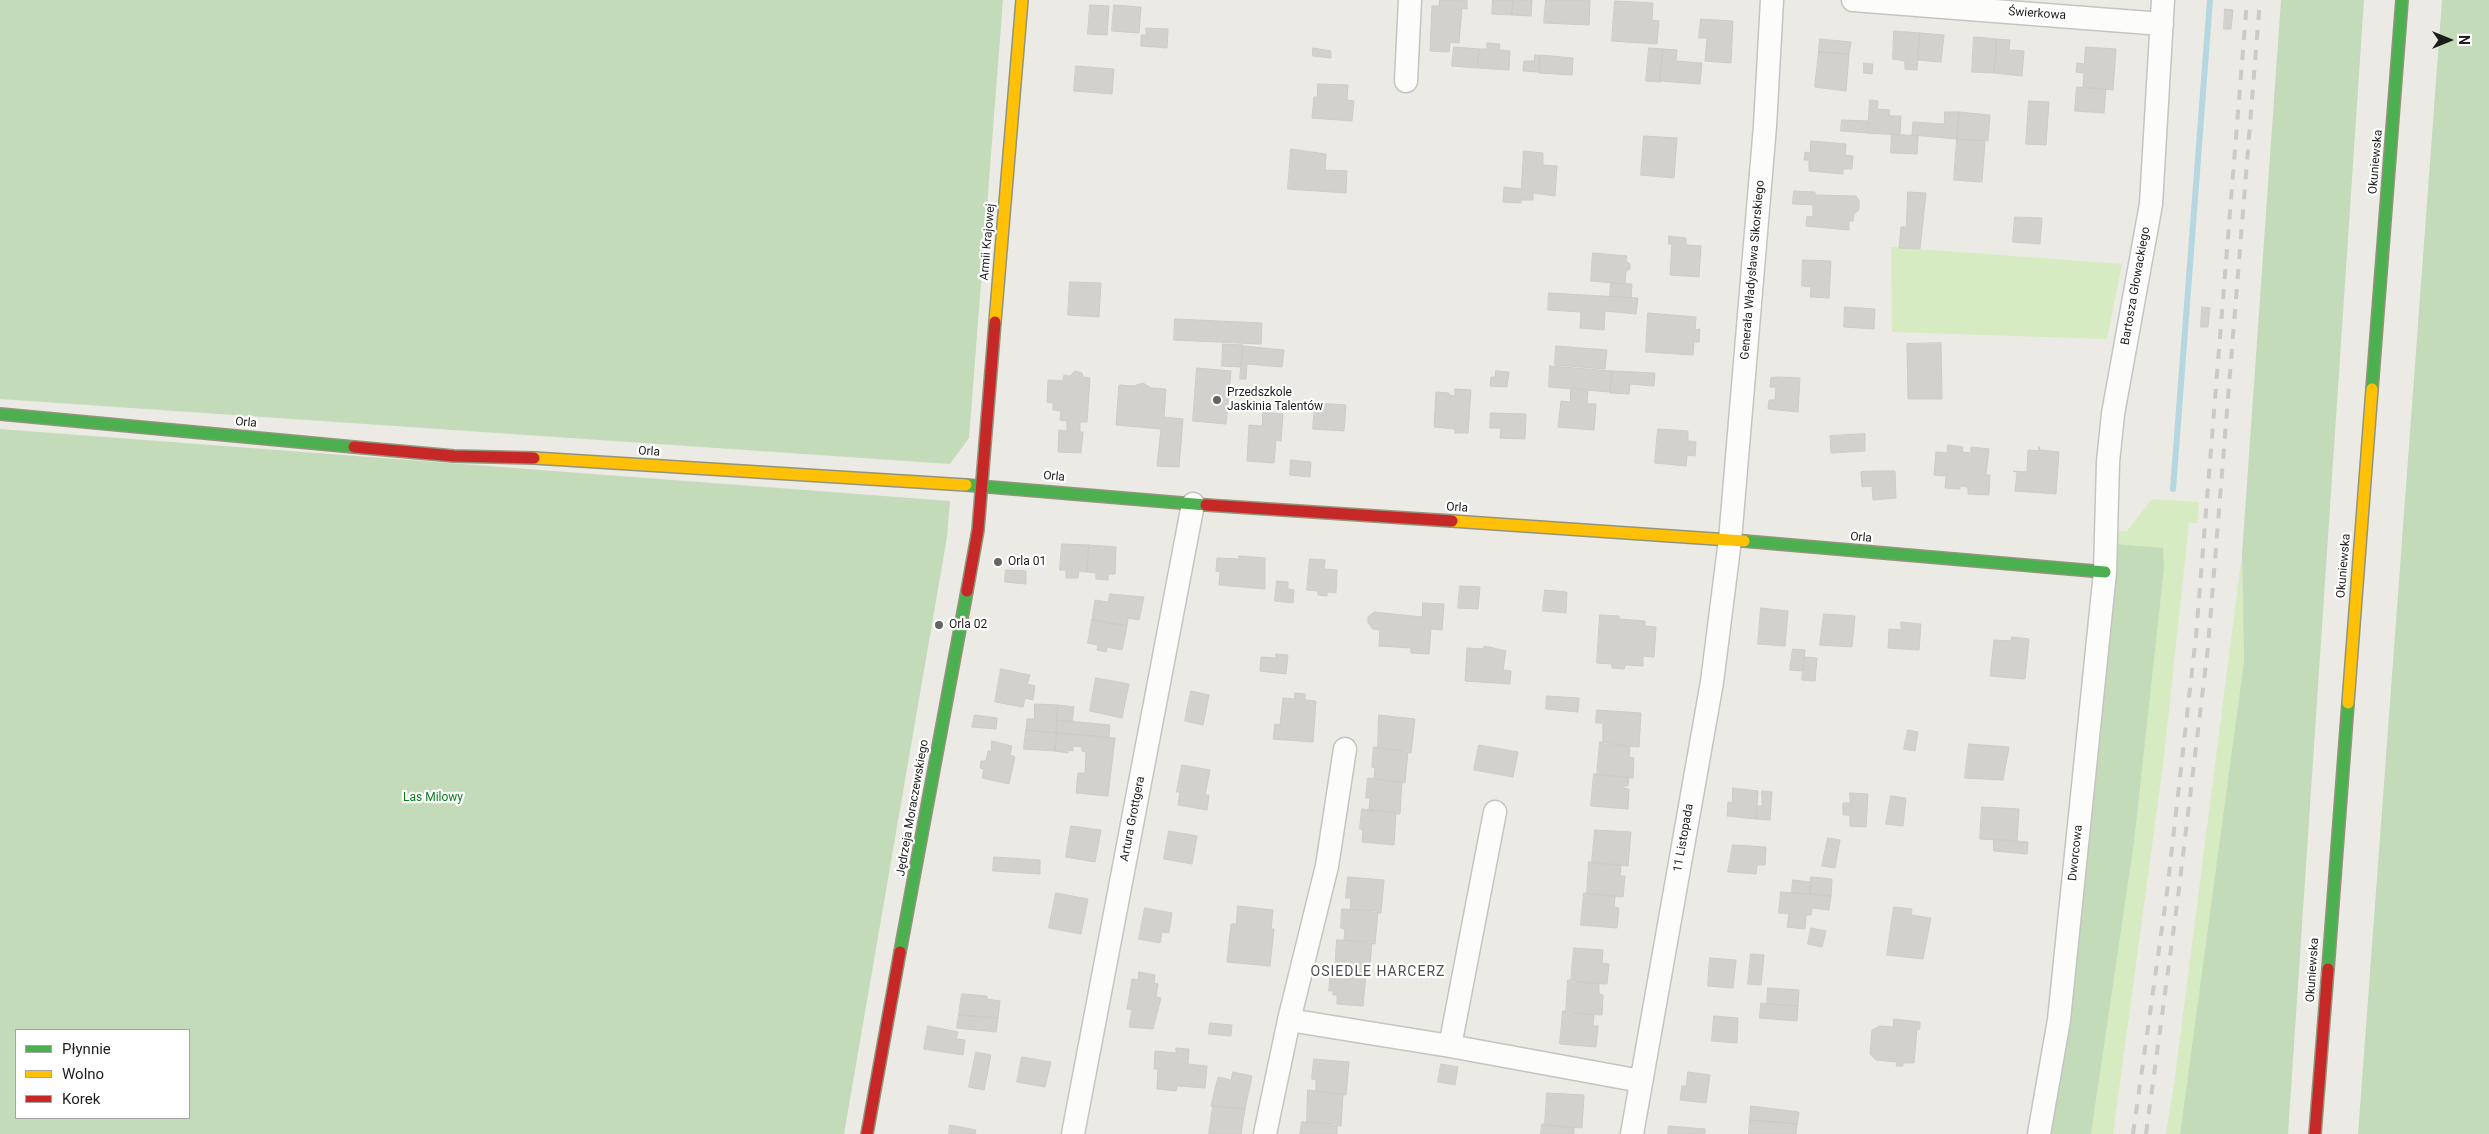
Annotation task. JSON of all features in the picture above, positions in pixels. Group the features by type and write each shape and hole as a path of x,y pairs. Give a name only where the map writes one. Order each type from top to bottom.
{"street":[{"name":"Armii Krajowej","path":"982,486 1022,0"},
{"path":"1406,81 1410,0"},
{"name":"Generała Władysława Sikorskiego","path":"1730,540 1764,135 1772,0"},
{"name":"Świerkowa","path":"1853,0 2162,24"},
{"name":"Bartosza Głowackiego","path":"2105,572 2108,462 2113,414 2150,204 2163,0"},
{"name":"Okuniewska","path":"2315,1134 2402,0"},
{"name":"Orla","path":"0,414 454,456 523,458 982,486 1193,504 1730,540 2105,572"},
{"name":"Jędrzeja Moraczewskiego","path":"867,1134 978,530 982,486"},
{"name":"Artura Grottgera","path":"1074,1134 1193,504"},
{"name":"11 Listopada","path":"1632,1134 1712,682 1730,540"},
{"name":"Dworcowa","path":"2039,1134 2059,1020 2105,572"},
{"path":"1265,1134 1289,1020 1327,866 1345,749"},
{"path":"1450,1046 1495,812"},
{"path":"1289,1020 1450,1046 1641,1081"}],"green space":[{"path":"0,0 1003,0 969,438 950,464 0,399"},
{"path":"2281,0 2364,0 2288,1134 2180,1134 2244,661 2242,554"},
{"path":"2442,0 2489,0 2489,1134 2358,1134"},
{"path":"1891,247 2122,264 2107,339 1892,332"},
{"name":"Las Milowy","path":"0,429 950,501 947,537 844,1134 0,1134"},
{"path":"2152,499 2199,502 2198,523 2189,523 2164,757 2113,1134 2091,1134 2134,843 2164,569 2115,544 2114,531 2127,531"},
{"path":"2115,544 2163,548 2164,569 2134,843 2091,1134 2050,1134"},
{"path":"2242,554 2244,661 2180,1134 2166,1134 2174,1085"}],"building":[{"path":"1440,0 1467,0 1467,9 1462,8 1459,43 1450,42 1449,52 1430,51 1432,6 1439,6"},
{"path":"1493,0 1513,0 1512,15 1492,14"},
{"path":"1513,0 1532,0 1531,16 1512,15"},
{"path":"1546,0 1590,0 1589,25 1544,23"},
{"path":"1615,1 1653,3 1652,20 1659,21 1657,44 1612,41"},
{"path":"1090,5 1109,6 1107,35 1088,34"},
{"path":"1114,5 1141,7 1139,33 1112,31"},
{"path":"2225,9 2233,10 2231,29 2224,29"},
{"path":"1701,19 1733,21 1731,63 1705,61 1707,38 1699,38"},
{"path":"1146,28 1168,29 1167,48 1141,46 1141,35 1146,35"},
{"path":"1894,31 1920,33 1917,70 1905,69 1905,61 1893,59"},
{"path":"1920,33 1944,35 1941,62 1918,60"},
{"path":"1974,37 1997,39 1994,73 1972,72"},
{"path":"1820,39 1851,42 1849,54 1819,52"},
{"path":"1997,39 2010,40 2009,50 2024,51 2022,76 1994,73"},
{"path":"1487,43 1500,44 1499,50 1510,51 1509,70 1478,68 1479,49 1487,49"},
{"path":"1454,47 1479,49 1477,68 1452,66"},
{"path":"2086,47 2116,49 2113,90 2083,87 2084,73 2076,72 2077,63 2084,64"},
{"path":"1313,48 1331,51 1331,58 1313,56"},
{"path":"1649,48 1663,49 1660,82 1646,81"},
{"path":"1663,49 1677,50 1676,61 1702,63 1700,84 1660,81"},
{"path":"1819,52 1849,54 1846,91 1815,87"},
{"path":"1535,55 1540,56 1539,72 1523,71 1524,61 1534,61"},
{"path":"1540,55 1573,58 1572,75 1539,73"},
{"path":"1864,63 1873,64 1872,74 1864,73"},
{"path":"1076,66 1114,69 1112,94 1074,91"},
{"path":"1318,84 1348,85 1347,100 1354,101 1352,121 1312,118 1314,97 1317,97"},
{"path":"2077,87 2106,89 2104,113 2075,111"},
{"path":"1870,100 1878,101 1877,109 1890,110 1889,116 1901,116 1900,135 1868,133"},
{"path":"2029,101 2049,102 2046,145 2026,144"},
{"path":"1945,112 1959,112 1957,139 1912,135 1913,122 1944,124"},
{"path":"1959,112 1990,115 1988,141 1957,139"},
{"path":"1842,120 1868,121 1868,133 1841,131"},
{"path":"1892,134 1918,136 1917,154 1891,153"},
{"path":"1644,136 1677,138 1674,178 1641,175"},
{"path":"1957,139 1985,141 1982,182 1954,180"},
{"path":"1811,141 1846,144 1845,155 1853,156 1852,169 1843,169 1843,174 1809,171 1809,160 1804,160 1805,152 1810,153"},
{"path":"1291,149 1326,154 1325,170 1347,171 1346,193 1288,189"},
{"path":"1524,151 1543,153 1543,165 1557,166 1555,196 1533,193 1533,200 1521,200 1521,203 1503,202 1504,187 1521,189"},
{"path":"1794,191 1815,192 1815,195 1856,196 1859,200 1859,210 1854,214 1853,221 1849,221 1849,230 1806,226 1807,216 1813,217 1813,205 1793,204"},
{"path":"1908,192 1926,193 1920,249 1899,248 1901,227 1906,227"},
{"path":"2015,217 2042,218 2040,244 2013,242"},
{"path":"1669,236 1686,238 1686,245 1701,246 1699,277 1670,275 1672,244 1669,244"},
{"path":"1593,253 1627,256 1626,261 1630,264 1630,269 1626,271 1625,284 1591,281"},
{"path":"1803,260 1831,261 1829,298 1810,297 1811,287 1802,286"},
{"path":"1070,282 1101,283 1099,317 1068,315"},
{"path":"1611,283 1632,284 1631,298 1610,296"},
{"path":"1549,293 1638,298 1636,314 1605,311 1604,330 1580,328 1581,312 1548,310"},
{"path":"1845,307 1875,309 1874,329 1844,327"},
{"path":"2202,307 2210,308 2208,327 2201,327"},
{"path":"1648,313 1696,317 1695,330 1700,329 1699,342 1694,342 1693,355 1646,352"},
{"path":"1175,319 1262,323 1261,344 1174,340"},
{"path":"1941,343 1942,399 1908,399 1907,344"},
{"path":"1223,344 1243,345 1241,367 1222,366"},
{"path":"1243,346 1284,350 1282,367 1247,364 1246,379 1240,379"},
{"path":"1556,346 1607,350 1605,369 1555,365"},
{"path":"1550,366 1612,371 1610,392 1549,387"},
{"path":"1197,368 1231,371 1226,424 1193,421"},
{"path":"1075,371 1082,373 1083,377 1090,378 1087,422 1080,422 1080,432 1083,432 1081,453 1058,452 1059,430 1067,431 1067,421 1060,420 1061,411 1053,410 1053,403 1047,402 1048,380 1063,381 1064,375 1070,376"},
{"path":"1496,371 1509,372 1507,387 1490,386 1491,377 1495,377"},
{"path":"1612,371 1655,373 1654,386 1630,384 1629,394 1610,393"},
{"path":"1771,378 1800,378 1798,412 1768,409 1769,400 1775,400 1776,387 1770,387"},
{"path":"1143,383 1151,388 1166,389 1164,417 1183,419 1179,467 1157,466 1161,429 1116,425 1119,385 1134,386"},
{"path":"1571,388 1588,390 1587,404 1596,404 1594,430 1558,427 1561,401 1570,402"},
{"path":"1455,389 1471,390 1468,433 1455,433 1455,429 1434,427 1436,392 1449,393 1449,395 1455,396"},
{"path":"1315,403 1346,405 1344,431 1313,429"},
{"path":"1263,412 1283,414 1281,441 1276,440 1274,463 1247,461 1249,425 1262,426"},
{"path":"1491,413 1526,414 1525,439 1500,438 1501,428 1490,428"},
{"path":"1658,429 1688,431 1688,441 1696,442 1695,456 1687,455 1686,466 1655,463"},
{"path":"1865,434 1865,451 1831,453 1830,436"},
{"path":"1948,445 1963,447 1962,452 1971,453 1971,447 1989,449 1986,475 1990,475 1989,495 1968,494 1968,487 1960,486 1960,489 1945,488 1946,476 1934,475 1936,452 1947,453"},
{"path":"2039,447 2040,450 2059,452 2056,494 2015,491 2017,472 2013,471 2027,472 2028,450 2038,451"},
{"path":"1291,460 1311,462 1310,477 1290,475"},
{"path":"1895,471 1896,498 1873,500 1872,486 1862,487 1861,472"},
{"path":"1062,544 1089,545 1087,572 1079,571 1078,578 1066,578 1066,570 1060,570"},
{"path":"1089,545 1116,547 1115,574 1108,574 1108,580 1096,579 1096,573 1087,572"},
{"path":"1239,556 1265,558 1265,589 1219,585 1220,572 1216,571 1217,558 1239,559"},
{"path":"1310,559 1325,560 1324,569 1337,570 1336,593 1327,592 1327,596 1318,595 1318,591 1307,590"},
{"path":"1006,570 1026,571 1026,584 1005,582"},
{"path":"1277,581 1288,582 1288,589 1294,590 1293,603 1275,601"},
{"path":"1460,586 1480,587 1478,609 1458,608"},
{"path":"1545,590 1567,592 1566,613 1543,611"},
{"path":"1110,594 1144,597 1139,620 1128,618 1127,626 1092,620 1095,600 1108,602"},
{"path":"1423,603 1444,604 1442,630 1431,629 1429,654 1411,653 1411,648 1379,646 1380,630 1373,629 1368,623 1368,617 1374,612 1422,617"},
{"path":"1761,608 1788,611 1785,646 1758,644"},
{"path":"1824,614 1855,616 1852,647 1820,645"},
{"path":"1600,615 1619,616 1619,619 1645,621 1645,626 1656,627 1654,657 1643,656 1643,666 1625,665 1624,669 1612,668 1612,664 1597,663"},
{"path":"1092,620 1127,626 1122,650 1107,647 1106,652 1097,650 1098,645 1088,643"},
{"path":"1901,622 1921,624 1919,650 1888,648 1889,629 1901,630"},
{"path":"2012,637 2029,639 2025,679 1990,676 1994,640 2011,641"},
{"path":"1485,646 1506,651 1503,670 1511,671 1510,684 1465,681 1467,648 1482,649"},
{"path":"1793,649 1805,650 1803,671 1790,670"},
{"path":"1276,654 1288,655 1286,674 1260,671 1261,657 1276,658"},
{"path":"1804,657 1817,658 1815,681 1802,680"},
{"path":"1001,669 1030,675 1027,684 1035,686 1033,700 1025,698 1023,707 995,702"},
{"path":"1096,678 1129,684 1122,718 1090,711"},
{"path":"1191,691 1209,695 1203,725 1185,721"},
{"path":"1295,693 1305,694 1305,700 1316,701 1313,742 1273,739 1275,724 1280,725 1283,698 1294,699"},
{"path":"1547,696 1579,698 1578,712 1546,709"},
{"path":"1035,704 1058,705 1056,733 1026,730 1027,719 1034,719"},
{"path":"1058,705 1074,707 1072,722 1057,720"},
{"path":"1597,710 1641,713 1639,747 1603,744 1603,723 1596,723"},
{"path":"975,715 997,718 996,729 972,727"},
{"path":"1379,715 1415,719 1411,753 1378,747"},
{"path":"1057,720 1110,725 1109,737 1056,733"},
{"path":"1026,730 1057,733 1055,751 1024,749"},
{"path":"1908,730 1918,732 1915,751 1904,749"},
{"path":"1057,733 1115,738 1108,796 1076,793 1078,773 1085,773 1086,752 1082,751 1082,747 1073,746 1073,751 1068,750 1068,753 1055,751"},
{"path":"992,741 1012,746 1010,755 1015,757 1009,784 982,778 984,769 980,768 981,761 986,761 988,751 991,751"},
{"path":"1600,742 1630,746 1629,757 1634,758 1633,778 1597,775"},
{"path":"1969,744 2009,747 2003,780 1965,778"},
{"path":"1479,745 1518,752 1513,777 1474,770"},
{"path":"1374,747 1408,751 1405,783 1374,779 1375,768 1372,767"},
{"path":"1182,765 1210,770 1205,795 1209,795 1207,810 1178,805 1180,792 1177,792"},
{"path":"1594,774 1629,777 1628,786 1624,786 1624,788 1629,789 1628,809 1591,806"},
{"path":"1368,778 1402,782 1400,814 1369,810 1370,798 1366,798"},
{"path":"1733,788 1758,791 1756,819 1727,816 1728,802 1732,803"},
{"path":"1762,791 1772,792 1770,820 1756,819 1757,806 1762,806"},
{"path":"1850,793 1868,794 1866,827 1850,826 1850,815 1843,815 1843,803 1850,803"},
{"path":"1891,796 1906,798 1903,826 1886,824"},
{"path":"1982,807 2019,809 2017,841 1980,839"},
{"path":"1362,809 1396,813 1394,845 1362,842 1363,830 1360,829"},
{"path":"1071,826 1101,830 1095,862 1066,857"},
{"path":"1595,830 1631,832 1628,866 1592,863"},
{"path":"1169,831 1197,836 1192,864 1164,859"},
{"path":"1828,838 1840,840 1835,868 1822,866"},
{"path":"1994,839 2028,842 2027,854 1994,851"},
{"path":"1733,845 1766,847 1765,865 1757,865 1756,874 1728,872"},
{"path":"994,857 1040,860 1040,874 993,871"},
{"path":"1589,862 1621,865 1620,876 1625,876 1623,897 1587,894"},
{"path":"1348,877 1384,880 1381,913 1350,909 1351,898 1346,898"},
{"path":"1811,877 1832,879 1831,896 1810,894"},
{"path":"1793,880 1811,882 1810,894 1792,893"},
{"path":"1781,892 1831,896 1829,910 1812,908 1811,915 1806,915 1805,929 1787,927 1789,914 1779,913"},
{"path":"1056,893 1088,899 1081,934 1049,928"},
{"path":"1584,893 1615,896 1614,907 1619,908 1617,928 1581,925"},
{"path":"1238,906 1273,910 1271,929 1274,929 1270,966 1227,962 1231,924 1236,924"},
{"path":"1894,907 1912,909 1911,915 1931,918 1923,959 1887,955"},
{"path":"1145,908 1172,913 1169,933 1162,932 1160,943 1139,939"},
{"path":"1342,909 1378,911 1375,944 1344,940 1345,929 1341,928"},
{"path":"1811,928 1826,931 1822,947 1808,944"},
{"path":"1337,940 1372,942 1369,975 1335,971"},
{"path":"1574,948 1603,950 1602,963 1609,964 1607,984 1571,982"},
{"path":"1751,954 1764,955 1761,985 1748,984"},
{"path":"1710,958 1736,960 1733,988 1708,986"},
{"path":"1331,971 1366,974 1363,1006 1337,1004 1337,995 1333,995 1333,991 1329,991"},
{"path":"1139,972 1155,975 1154,983 1158,984 1156,997 1161,998 1153,1029 1129,1027 1132,1010 1127,1009 1132,979 1138,980"},
{"path":"1568,980 1599,984 1599,994 1603,995 1602,1015 1566,1013"},
{"path":"1768,988 1799,990 1798,1006 1767,1004"},
{"path":"962,994 987,996 987,999 1000,1001 998,1018 959,1015"},
{"path":"1761,1003 1798,1006 1797,1021 1760,1018"},
{"path":"1563,1011 1594,1015 1593,1026 1598,1026 1596,1047 1560,1044"},
{"path":"959,1015 998,1018 996,1032 957,1028"},
{"path":"1714,1016 1738,1018 1737,1043 1712,1041"},
{"path":"1894,1019 1920,1022 1920,1029 1917,1029 1914,1063 1903,1063 1903,1066 1896,1066 1897,1062 1876,1060 1870,1054 1872,1030 1880,1026 1893,1027"},
{"path":"1210,1023 1232,1025 1231,1036 1209,1034"},
{"path":"928,1026 958,1032 956,1039 965,1040 963,1055 924,1049"},
{"path":"1176,1048 1189,1049 1188,1064 1207,1066 1205,1088 1177,1086 1176,1091 1157,1089 1158,1069 1154,1069 1155,1051 1176,1053"},
{"path":"976,1052 991,1055 984,1090 969,1087"},
{"path":"1022,1057 1051,1062 1045,1087 1017,1082"},
{"path":"1314,1059 1349,1062 1346,1095 1316,1091 1316,1080 1312,1079"},
{"path":"1441,1064 1458,1067 1455,1085 1438,1082"},
{"path":"1233,1072 1252,1076 1245,1109 1211,1106 1218,1077 1231,1080"},
{"path":"1688,1072 1710,1075 1706,1103 1680,1100 1682,1086 1686,1086"},
{"path":"1308,1090 1343,1094 1341,1126 1307,1122"},
{"path":"1547,1093 1584,1095 1582,1128 1545,1125"},
{"path":"1213,1106 1245,1109 1241,1134 1209,1134"},
{"path":"1751,1106 1799,1112 1797,1124 1750,1120"},
{"path":"1750,1120 1797,1124 1796,1134 1749,1134"},
{"path":"1302,1122 1337,1124 1337,1134 1300,1134"},
{"path":"1542,1124 1574,1128 1574,1134 1541,1134"},
{"path":"950,1125 976,1130 975,1134 949,1134"},
{"path":"1669,1126 1705,1129 1705,1134 1668,1134"}],"waterway":[{"path":"2173,489 2210,0"}],"railway":[{"path":"2133,1134 2167,892 2196,636 2247,0"},
{"path":"2146,1134 2178,897 2208,647 2260,0"}],"traffic: fast":[{"path":"2372,389 2402,0"},
{"path":"0,414 354,447"},
{"path":"966,485 1206,505"},
{"path":"1744,541 2105,572"},
{"path":"900,952 967,591"},
{"path":"2328,969 2348,703"}],"traffic: slow":[{"path":"995,322 1022,0"},
{"path":"2348,703 2372,389"},
{"path":"534,458 966,485"},
{"path":"1452,521 1744,541"}],"traffic: jam":[{"path":"967,591 978,530 995,322"},
{"path":"354,447 454,456 534,458"},
{"path":"1206,505 1452,521"},
{"path":"867,1134 900,952"},
{"path":"2315,1134 2328,969"}],"place":[{"name":"Przedszkole Jaskinia Talentów","path":"1217,400"},
{"name":"Orla 01","path":"998,562"},
{"name":"Orla 02","path":"939,625"}],"district":[{"name":"OSIEDLE HARCERZ","path":"1378,972"}]}
